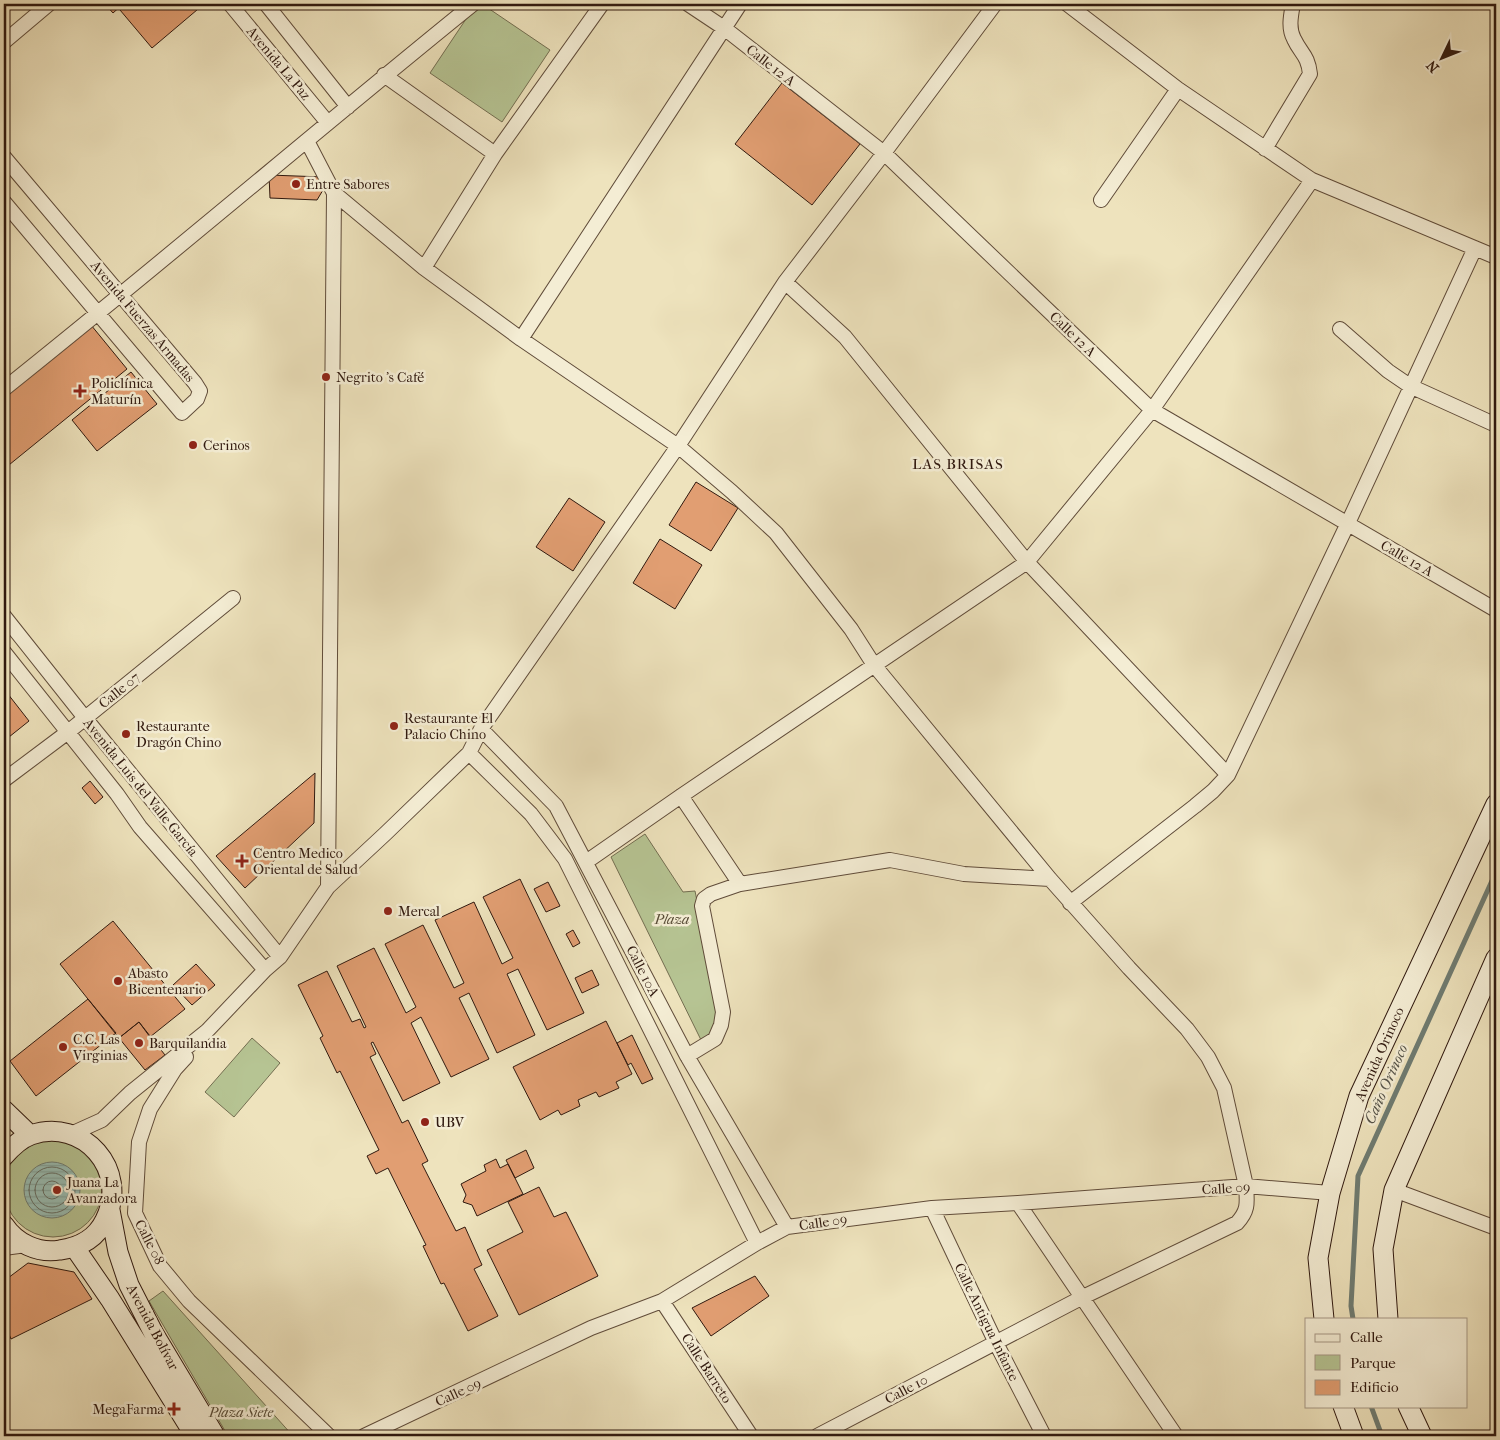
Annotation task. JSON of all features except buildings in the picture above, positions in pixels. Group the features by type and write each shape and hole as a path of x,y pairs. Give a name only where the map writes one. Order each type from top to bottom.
{"street":[{"path":"4,42 49,4"},
{"name":"Avenida La Paz","path":"230,4 328,123"},
{"name":"Avenida La Paz","path":"266,4 348,107"},
{"path":"4,389 98,314 307,142 384,75 473,4"},
{"path":"424,268 495,154 602,4"},
{"name":"Calle 12 A","path":"688,4 724,28 884,153 1152,410 1496,610"},
{"path":"521,339 740,4"},
{"path":"70,1134 102,1120 130,1093 207,1032 265,970 280,957 328,887 469,754 481,729 678,446 785,282 995,4"},
{"path":"1066,4 1178,89 1312,180 1496,257"},
{"path":"1265,149 1310,74 1307,58 1293,38 1290,24 1293,4"},
{"path":"384,75 495,154"},
{"path":"1101,200 1178,89"},
{"path":"307,142 334,193 328,887"},
{"name":"Avenida Fuerzas Armadas","path":"4,157 200,390 197,399 182,413 4,202"},
{"path":"586,862 1027,562 1152,410 1312,180"},
{"name":"Calle 10","path":"334,193 424,268 521,339 678,446 776,533 851,629 874,665 1050,879 1129,968 1187,1029 1208,1057 1224,1088 1246,1186 1247,1202 1245,1214 1237,1222 1083,1297 817,1436"},
{"path":"1070,903 1195,806 1228,775 1348,523 1475,248"},
{"path":"785,282 845,337 1027,562 1228,775"},
{"path":"1340,329 1388,371 1410,386 1496,425"},
{"name":"Calle 07","path":"4,780 68,732 233,598"},
{"name":"Avenida Luis del Valle García","path":"4,616 84,718 280,957"},
{"name":"Avenida Luis del Valle García","path":"4,652 117,794 140,827 265,970"},
{"name":"Calle 10A","path":"481,729 556,806 687,1056 787,1227"},
{"name":"Calle 10A","path":"469,754 531,814 565,859 757,1243"},
{"path":"681,796 740,884"},
{"name":"Avenida Orinoco","path":"1324,1318 1318,1258 1330,1193 1359,1096 1496,804"},
{"path":"687,1056 715,1039 721,1025 723,1012 702,906 704,899 711,894 740,884 890,860 964,874 1050,879"},
{"path":"1388,1318 1383,1249 1394,1190 1496,958"},
{"name":"Calle 08","path":"207,1032 175,1069 150,1108 139,1142 135,1213 160,1266 188,1301 328,1436"},
{"path":"4,1110 30,1135"},
{"path":"4,1156 14,1145 30,1135 50,1131 70,1134 88,1142 101,1156 110,1173 113,1192 110,1210 102,1226 90,1239 75,1248 51,1252 26,1246 4,1248"},
{"name":"Calle 09","path":"364,1436 592,1328 662,1301 757,1243 787,1227 932,1208 1246,1186 1330,1193"},
{"path":"1394,1190 1496,1228"},
{"path":"1018,1203 1176,1436"},
{"name":"Calle Antigua Infante","path":"932,1208 996,1343 1044,1436"},
{"name":"Avenida Bolívar","path":"110,1210 118,1252 129,1285 154,1334 215,1436"},
{"path":"4,1225 10,1234 26,1246"},
{"name":"Avenida Bolívar","path":"75,1248 110,1299 196,1436"},
{"name":"Calle Barreto","path":"662,1301 751,1436"},
{"path":"1344,1408 1354,1436"},
{"path":"1409,1408 1422,1436"}],"green space":[{"path":"476,4 482,4 550,50 502,122 430,73"},
{"name":"Plaza","path":"645,834 683,892 695,891 719,1009 711,1036 702,1042 611,857"},
{"path":"252,1038 280,1063 234,1117 205,1092"},
{"path":"53,1139 72,1143 88,1153 98,1169 102,1188 98,1207 88,1223 72,1233 53,1237 34,1233 18,1223 8,1207 4,1188 8,1169 18,1153 34,1143"},
{"name":"Plaza Siete","path":"163,1291 293,1436 228,1436 149,1301"}],"water":[{"path":"52,1162 63,1164 72,1170 78,1179 80,1190 78,1201 72,1210 63,1216 52,1218 41,1216 32,1210 26,1201 24,1190 26,1179 32,1170 41,1164"}],"waterway":[{"name":"Caño Orinoco","path":"1353,1318 1351,1306 1358,1176 1496,872"},
{"name":"Caño Orinoco","path":"1372,1408 1382,1436"}],"place":[{"name":"Entre Sabores","path":"296,184"},
{"name":"Negrito 's Café","path":"326,377"},
{"name":"Policlínica Maturín","path":"80,391"},
{"name":"Cerinos","path":"193,445"},
{"name":"Restaurante El Palacio Chino","path":"394,726"},
{"name":"Restaurante Dragón Chino","path":"126,734"},
{"name":"Centro Medico Oriental de Salud","path":"242,861"},
{"name":"Mercal","path":"388,911"},
{"name":"Abasto Bicentenario","path":"118,981"},
{"name":"Barquilandia","path":"139,1043"},
{"name":"C.C. Las Virginias","path":"63,1047"},
{"name":"UBV","path":"425,1122"},
{"name":"Juana La Avanzadora","path":"57,1190"},
{"name":"MegaFarma","path":"174,1409"}],"district":[{"name":"LAS BRISAS","path":"958,464"}]}
